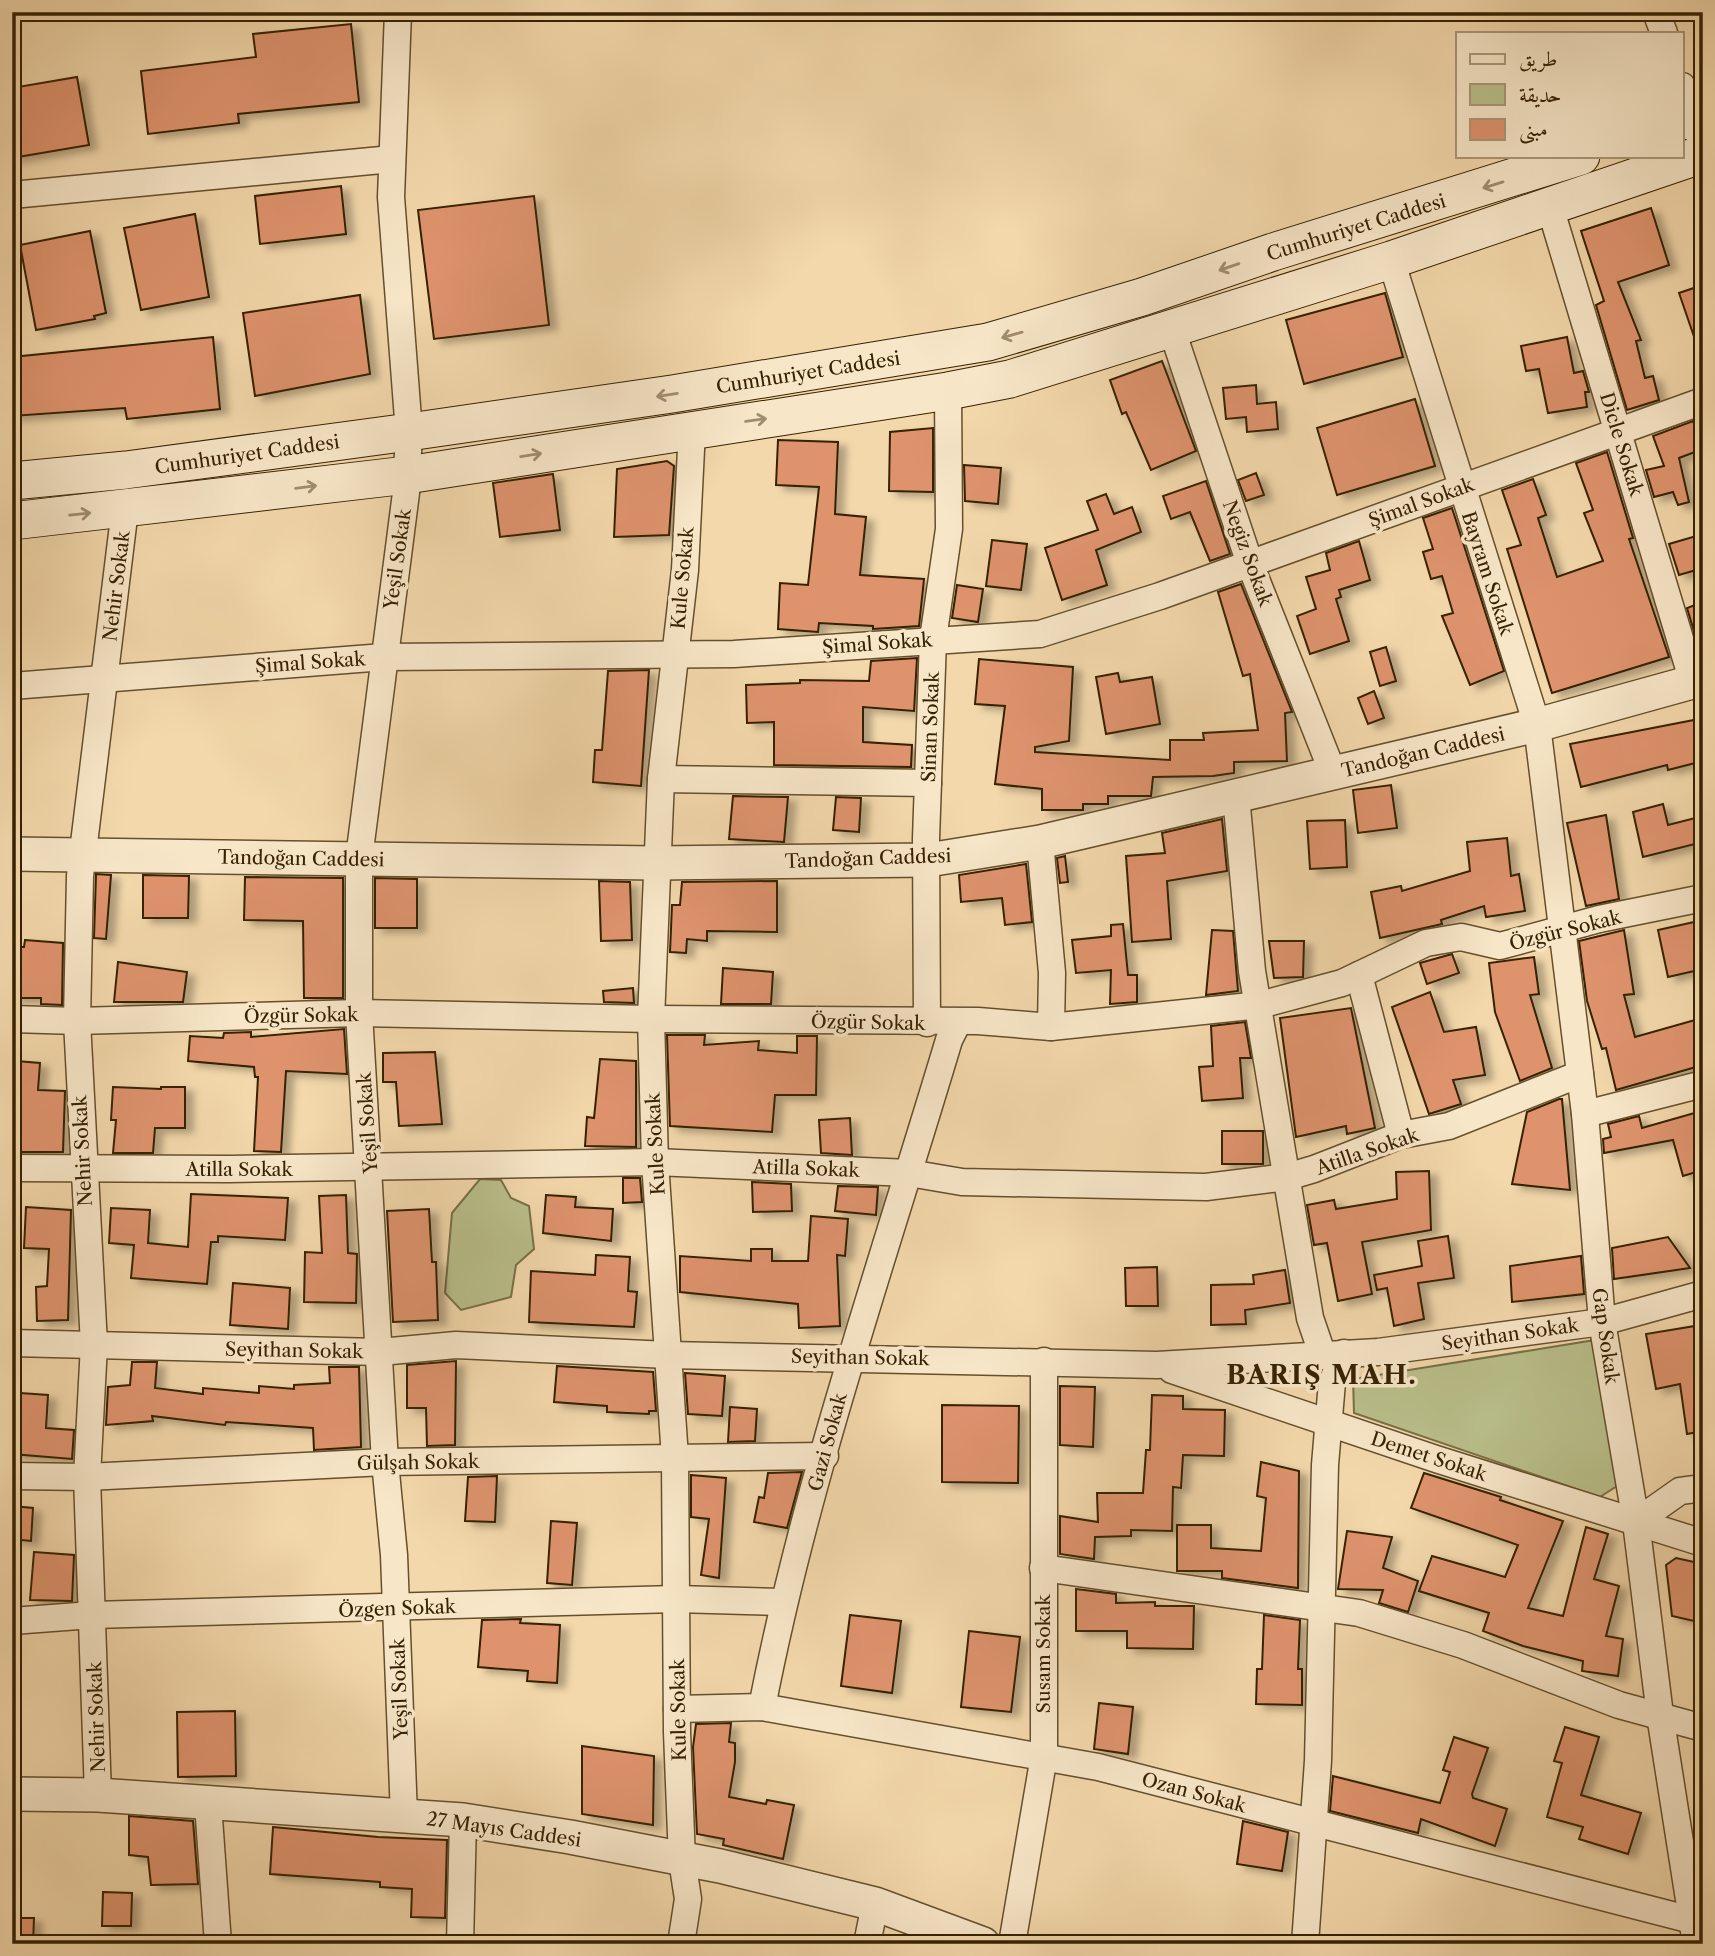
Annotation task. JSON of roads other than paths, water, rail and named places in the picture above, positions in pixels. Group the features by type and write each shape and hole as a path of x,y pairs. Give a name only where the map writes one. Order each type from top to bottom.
{"main road":[{"path":"12,521 407,475 948,391 1010,379 1391,260 1703,155"},
{"name":"Cumhuriyet Caddesi","path":"12,481 126,470 409,432 673,394 988,342 1142,297 1273,252 1575,158"}],"street":[{"name":"Yeşil Sokak","path":"398,12 391,197 409,432 407,475 359,858 359,1013 370,1167 384,1462 396,1607 404,1816"},
{"path":"1656,12 1664,32"},
{"path":"12,195 392,159"},
{"name":"Dicle Sokak","path":"1550,207 1698,680"},
{"name":"Bayram Sokak","path":"1391,260 1537,724"},
{"name":"Negiz Sokak","path":"1172,330 1251,564 1333,773"},
{"name":"Sinan Sokak","path":"927,1023 928,783 933,639 949,529 948,391"},
{"name":"Şimal Sokak","path":"12,686 384,657 675,656 1040,634 1251,564 1703,401"},
{"name":"Kule Sokak","path":"681,1944 688,1899 682,1860 677,1709 675,1458 655,1162 650,1019 661,779 684,570 692,429"},
{"name":"Nehir Sokak","path":"99,1795 88,1477 94,1345 82,1168 77,1021 80,876 125,509"},
{"name":"Tandoğan Caddesi","path":"12,854 656,863 928,860 1040,842 1537,724 1698,680"},
{"name":"Gap Sokak","path":"1537,724 1560,929 1585,1114 1602,1322 1636,1522 1660,1715 1698,1929"},
{"path":"661,779 928,783"},
{"path":"1236,796 1252,971 1260,1005 1310,1318 1334,1354 1328,1422 1320,1606 1318,1761 1305,1944"},
{"path":"1040,842 1052,973 1051,1027"},
{"name":"Özgür Sokak","path":"12,1019 77,1021 359,1013 958,1022 1051,1027 1260,1005 1342,983 1426,943 1461,937 1500,946 1560,929 1703,898"},
{"path":"1359,975 1401,1135"},
{"name":"Gazi Sokak","path":"762,1707 782,1602 825,1456 850,1356 871,1299 949,1040 958,1022"},
{"name":"Atilla Sokak","path":"12,1168 370,1167 655,1162 909,1172 962,1182 1206,1187 1287,1177 1401,1135 1449,1126 1580,1074"},
{"path":"1585,1114 1703,1084"},
{"name":"Seyithan Sokak","path":"12,1343 380,1352 456,1345 668,1355 850,1356 1157,1365 1378,1352 1602,1322 1703,1294"},
{"name":"Susam Sokak","path":"1012,1944 1044,1756 1044,1361"},
{"name":"Demet Sokak","path":"1157,1365 1703,1542"},
{"name":"Gülşah Sokak","path":"12,1476 88,1477 384,1462 825,1456"},
{"path":"1636,1522 1680,1491 1703,1488"},
{"path":"1043,1568 1067,1574 1359,1613 1463,1645 1619,1704 1703,1728"},
{"name":"Özgen Sokak","path":"12,1621 92,1615 676,1599 782,1602"},
{"name":"Ozan Sokak","path":"677,1709 762,1707 1098,1767 1698,1929"},
{"name":"27 Mayıs Caddesi","path":"12,1794 99,1795 463,1820 570,1837 875,1904 983,1944"},
{"path":"208,1804 218,1944"},
{"path":"460,1944 463,1820"},
{"path":"867,1944 875,1904"}],"district":[{"name":"BARIŞ MAH.","path":"1322,1375"}]}
